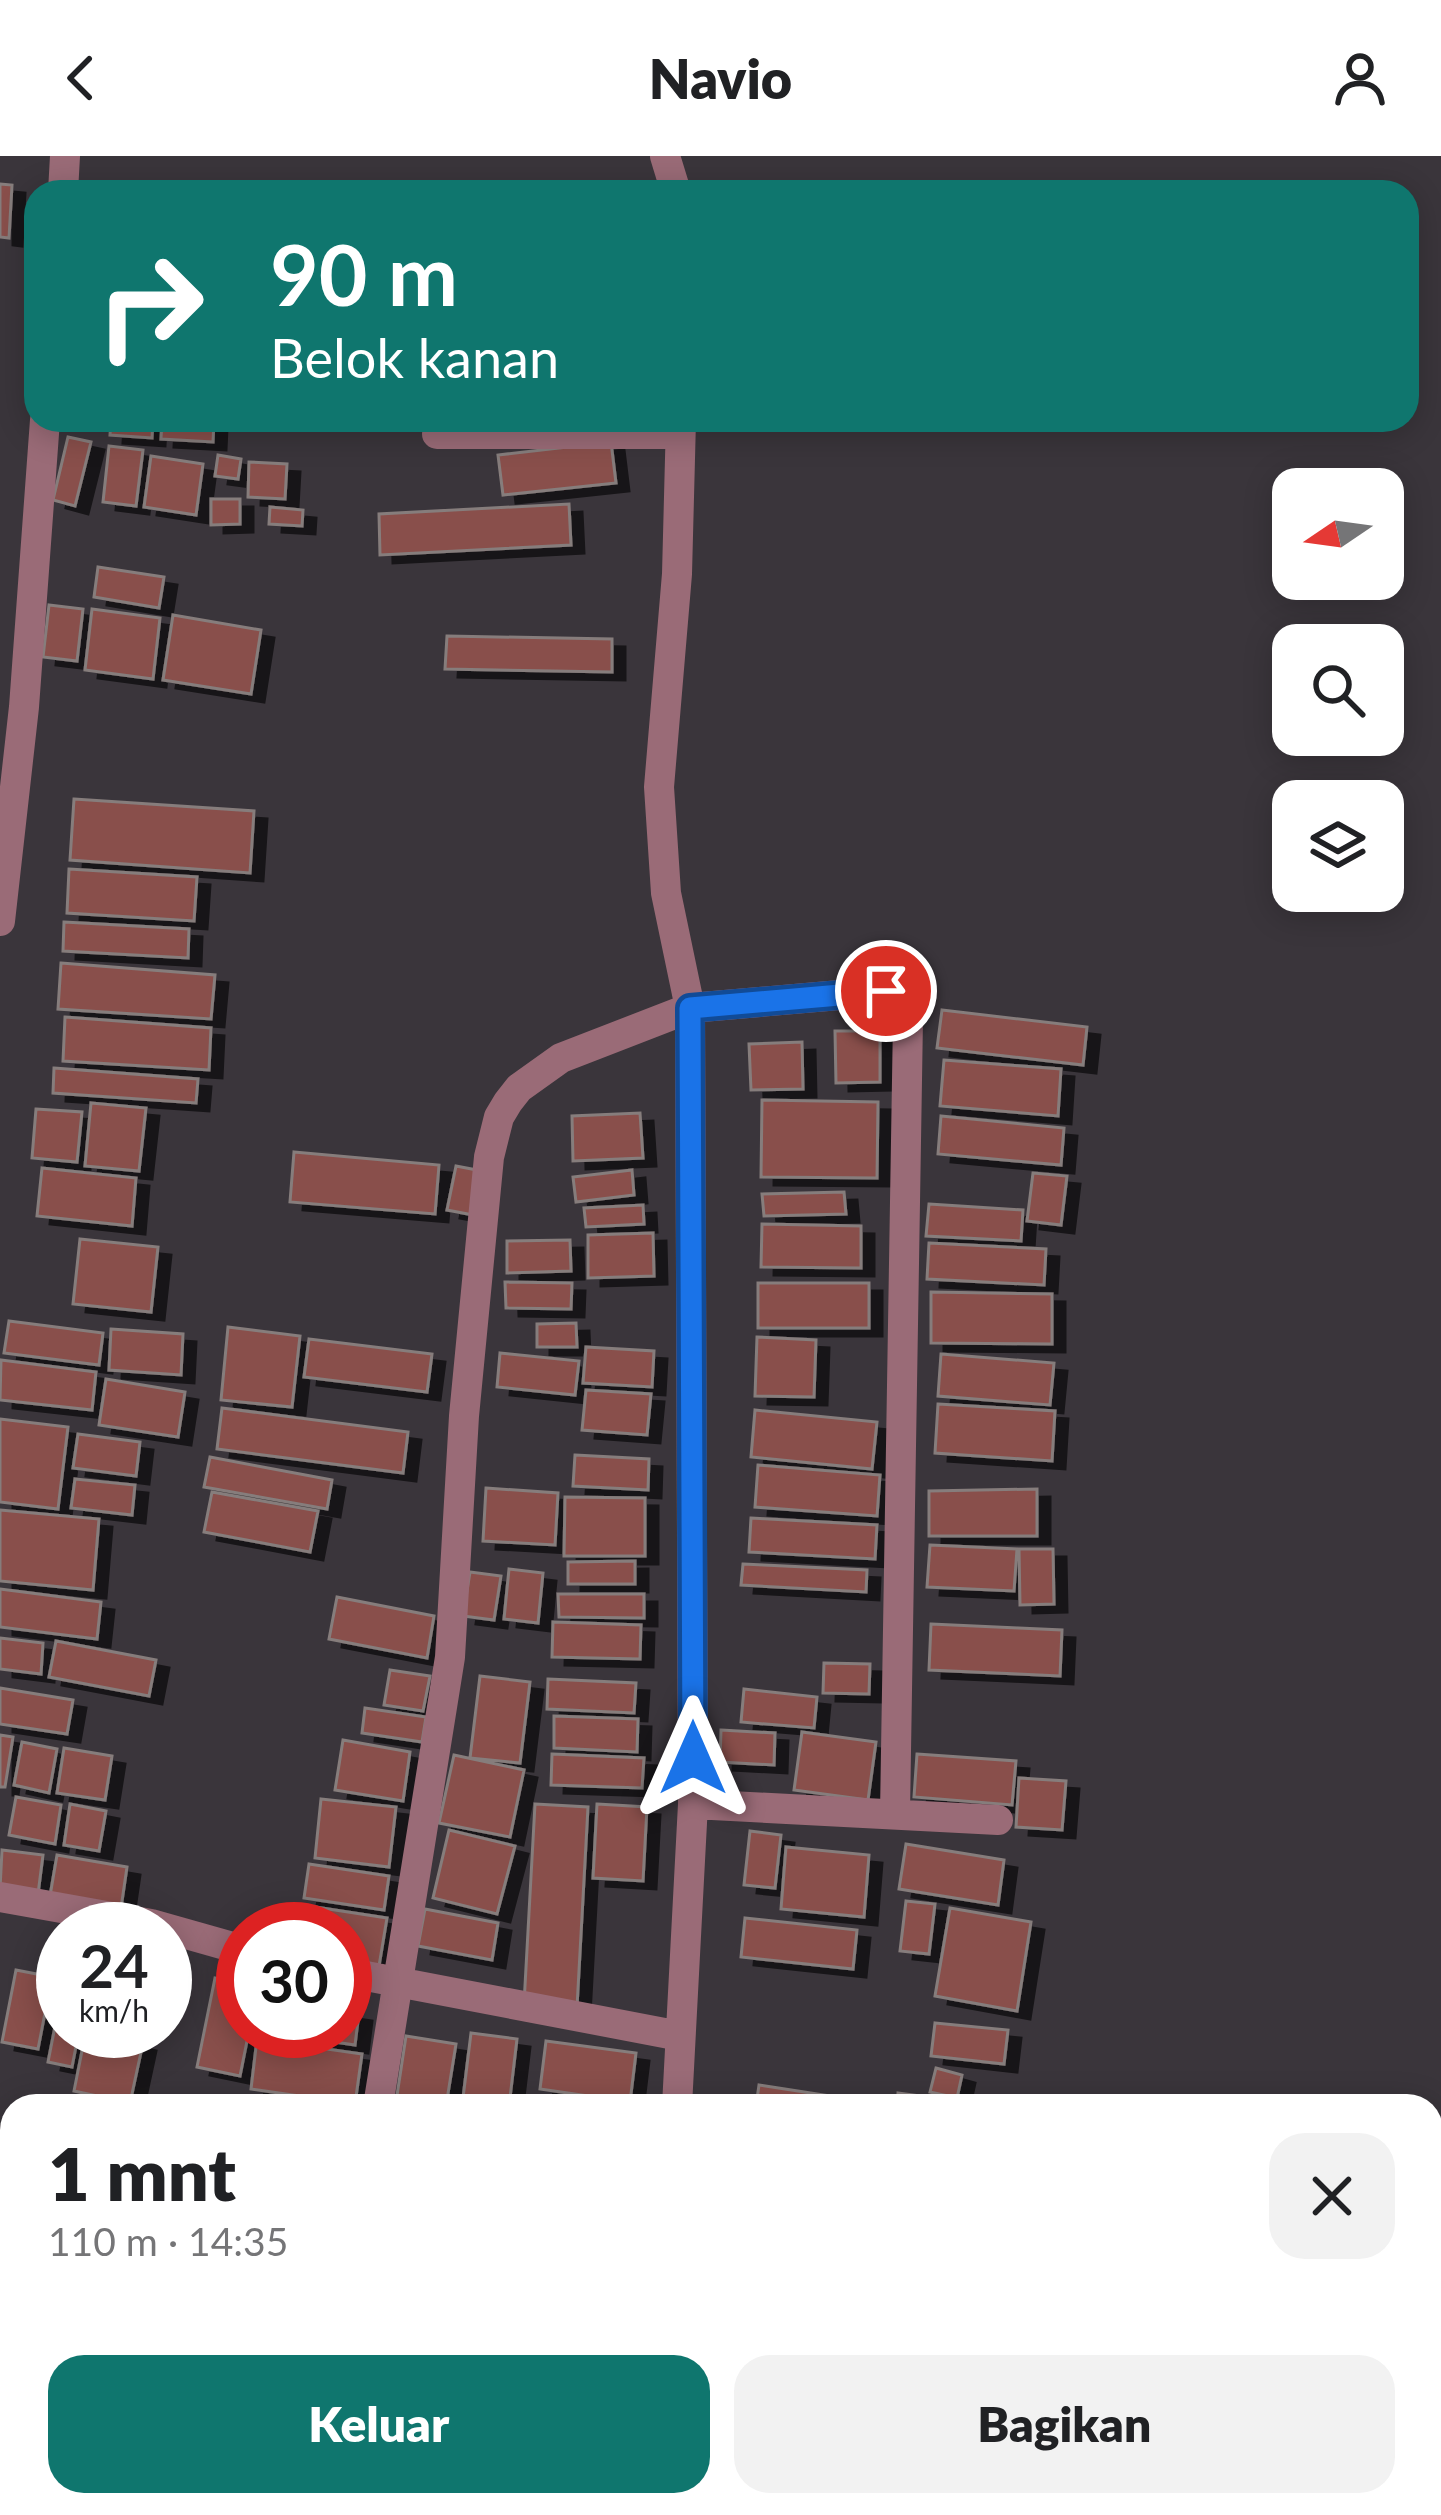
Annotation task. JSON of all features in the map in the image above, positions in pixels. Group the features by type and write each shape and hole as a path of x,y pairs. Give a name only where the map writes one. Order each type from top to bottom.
{"street":[{"path":"0,921 12,704 44,432"},
{"path":"437,434 506,432"},
{"path":"678,2094 693,1804 690,1008 666,893 658,787 676,574 680,432"},
{"path":"380,2094 450,1657 464,1416 489,1157 499,1117 519,1088 561,1058 690,1008 886,991 902,1003 908,1019 895,1814"},
{"path":"693,1804 998,1820"},
{"path":"0,1897 151,1924 216,1942"},
{"path":"372,1978 680,2036"}],"building":[{"path":"0,184 12,185 9,238 0,237"},
{"path":"110,432 152,432 152,438"},
{"path":"161,432 213,432 213,442 161,439"},
{"path":"68,437 91,442 75,506 53,500"},
{"path":"611,442 616,483 503,495 498,455"},
{"path":"109,446 143,450 136,506 103,502"},
{"path":"218,455 241,459 238,479 215,476"},
{"path":"151,456 203,464 196,515 144,507"},
{"path":"249,462 287,464 285,499 248,497"},
{"path":"211,499 240,499 240,524 211,525"},
{"path":"569,504 571,545 380,555 379,514"},
{"path":"270,507 303,510 302,526 269,524"},
{"path":"98,567 164,577 159,608 94,597"},
{"path":"49,605 83,609 77,661 43,657"},
{"path":"92,609 160,618 153,679 85,670"},
{"path":"173,615 261,630 251,694 163,680"},
{"path":"447,636 612,639 612,672 445,669"},
{"path":"74,799 254,811 250,873 70,860"},
{"path":"69,869 197,877 194,921 67,913"},
{"path":"64,922 189,929 188,958 63,951"},
{"path":"61,963 215,975 211,1019 58,1009"},
{"path":"942,1010 1087,1027 1083,1065 937,1048"},
{"path":"65,1017 211,1028 209,1070 63,1061"},
{"path":"835,1031 880,1031 880,1082 836,1083"},
{"path":"802,1042 803,1089 751,1090 749,1044"},
{"path":"944,1060 1061,1069 1058,1116 940,1106"},
{"path":"54,1068 198,1079 196,1103 53,1093"},
{"path":"762,1100 878,1102 877,1178 761,1177"},
{"path":"91,1103 146,1108 139,1171 85,1166"},
{"path":"36,1109 82,1112 77,1162 32,1158"},
{"path":"640,1113 643,1158 573,1161 572,1116"},
{"path":"941,1116 1064,1128 1061,1165 938,1154"},
{"path":"294,1152 439,1165 435,1214 290,1202"},
{"path":"456,1166 482,1171 473,1215 447,1210"},
{"path":"42,1168 136,1178 132,1226 37,1216"},
{"path":"632,1170 634,1195 576,1202 573,1177"},
{"path":"1033,1173 1067,1176 1061,1225 1027,1221"},
{"path":"844,1192 846,1214 764,1216 762,1194"},
{"path":"929,1204 1023,1210 1021,1241 926,1236"},
{"path":"643,1205 644,1224 586,1227 584,1208"},
{"path":"762,1224 861,1226 861,1268 761,1267"},
{"path":"653,1233 654,1276 588,1278 588,1235"},
{"path":"80,1239 158,1247 151,1312 73,1304"},
{"path":"570,1240 571,1271 507,1273 507,1241"},
{"path":"929,1243 1046,1249 1044,1285 927,1279"},
{"path":"505,1282 572,1283 571,1309 506,1308"},
{"path":"758,1283 869,1283 869,1328 758,1328"},
{"path":"931,1292 1052,1294 1052,1344 931,1343"},
{"path":"9,1321 103,1333 99,1365 4,1353"},
{"path":"576,1323 577,1347 537,1347 537,1324"},
{"path":"228,1327 300,1336 292,1407 221,1400"},
{"path":"111,1329 183,1334 181,1375 109,1370"},
{"path":"757,1337 816,1340 814,1397 755,1396"},
{"path":"309,1339 432,1354 427,1392 304,1377"},
{"path":"586,1347 654,1351 652,1387 583,1383"},
{"path":"500,1353 579,1361 575,1395 497,1387"},
{"path":"941,1354 1054,1363 1050,1405 938,1396"},
{"path":"1,1360 96,1372 92,1410 0,1400"},
{"path":"106,1379 185,1392 178,1437 99,1425"},
{"path":"586,1390 651,1394 647,1435 582,1430"},
{"path":"938,1404 1055,1411 1052,1461 935,1453"},
{"path":"222,1408 408,1432 403,1473 217,1449"},
{"path":"755,1410 877,1422 872,1469 751,1457"},
{"path":"0,1419 68,1427 58,1509 0,1502"},
{"path":"78,1434 140,1442 136,1476 73,1468"},
{"path":"575,1455 649,1459 648,1490 573,1486"},
{"path":"210,1457 332,1480 327,1509 204,1487"},
{"path":"758,1465 880,1475 877,1516 755,1507"},
{"path":"75,1479 135,1485 132,1515 71,1508"},
{"path":"486,1488 558,1493 555,1545 483,1541"},
{"path":"1037,1489 1037,1536 929,1536 929,1491"},
{"path":"212,1492 318,1511 310,1552 204,1532"},
{"path":"565,1497 645,1498 645,1556 564,1556"},
{"path":"0,1510 99,1519 93,1590 0,1581"},
{"path":"751,1518 877,1525 875,1559 749,1552"},
{"path":"930,1545 1017,1549 1014,1591 927,1587"},
{"path":"1019,1549 1053,1549 1054,1604 1020,1605"},
{"path":"635,1561 635,1584 568,1584 568,1562"},
{"path":"743,1564 867,1570 866,1592 741,1585"},
{"path":"509,1569 543,1573 538,1623 504,1619"},
{"path":"470,1572 501,1576 494,1620 463,1616"},
{"path":"0,1589 101,1602 97,1639 0,1627"},
{"path":"558,1594 644,1594 644,1618 559,1617"},
{"path":"337,1597 434,1616 427,1658 329,1639"},
{"path":"553,1622 641,1625 640,1659 552,1657"},
{"path":"931,1624 1062,1630 1060,1676 929,1670"},
{"path":"0,1638 43,1643 41,1674 0,1669"},
{"path":"56,1641 156,1660 149,1696 49,1677"},
{"path":"824,1663 870,1664 869,1694 823,1693"},
{"path":"390,1670 430,1676 423,1711 384,1705"},
{"path":"480,1676 530,1682 520,1763 470,1758"},
{"path":"548,1679 636,1683 634,1713 547,1709"},
{"path":"0,1688 73,1700 67,1734 0,1724"},
{"path":"744,1689 817,1697 814,1728 741,1722"},
{"path":"365,1708 426,1717 422,1742 362,1733"},
{"path":"554,1716 638,1719 637,1752 554,1748"},
{"path":"721,1730 775,1733 774,1765 720,1762"},
{"path":"802,1732 876,1742 868,1800 794,1790"},
{"path":"0,1735 13,1737 5,1787 0,1787"},
{"path":"343,1740 410,1752 403,1801 335,1790"},
{"path":"22,1742 57,1749 49,1793 14,1785"},
{"path":"64,1748 112,1756 105,1800 57,1793"},
{"path":"552,1754 644,1758 642,1788 551,1785"},
{"path":"917,1754 1016,1761 1012,1805 914,1797"},
{"path":"454,1755 524,1770 510,1837 439,1823"},
{"path":"1019,1778 1066,1781 1062,1830 1016,1827"},
{"path":"16,1797 61,1805 55,1844 9,1835"},
{"path":"321,1799 396,1807 389,1867 315,1858"},
{"path":"70,1804 106,1811 99,1851 64,1845"},
{"path":"535,1804 588,1807 577,2007 524,2004"},
{"path":"597,1804 647,1807 643,1881 593,1878"},
{"path":"449,1830 515,1846 497,1914 433,1898"},
{"path":"750,1831 781,1835 775,1888 744,1885"},
{"path":"906,1844 1004,1860 998,1905 899,1889"},
{"path":"786,1847 869,1855 864,1917 781,1909"},
{"path":"2,1850 43,1855 38,1894 0,1889"},
{"path":"57,1855 127,1867 122,1902 50,1896"},
{"path":"309,1864 389,1876 384,1910 372,1908 372,1902 304,1898"},
{"path":"906,1901 935,1904 929,1954 900,1951"},
{"path":"950,1908 1031,1922 1017,2011 935,1996"},
{"path":"425,1909 498,1923 492,1960 418,1946"},
{"path":"372,1916 387,1918 378,1972 372,1971"},
{"path":"745,1918 857,1930 853,1969 741,1957"},
{"path":"16,1970 36,1974 36,2049 2,2042"},
{"path":"216,1978 216,2058 244,2058 240,2076 197,2067"},
{"path":"935,2023 1008,2030 1004,2064 931,2056"},
{"path":"471,2033 517,2039 510,2094 463,2094"},
{"path":"406,2036 456,2044 448,2094 397,2094"},
{"path":"546,2041 636,2053 631,2094 540,2089"},
{"path":"49,2058 74,2058 72,2067 48,2062"},
{"path":"81,2058 140,2058 132,2094 74,2091"},
{"path":"255,2058 361,2058 356,2094 251,2089"},
{"path":"936,2068 962,2075 958,2094 930,2092"},
{"path":"759,2085 817,2094 758,2094"}],"route":[{"path":"693,1758 690,1008 886,991"}]}
